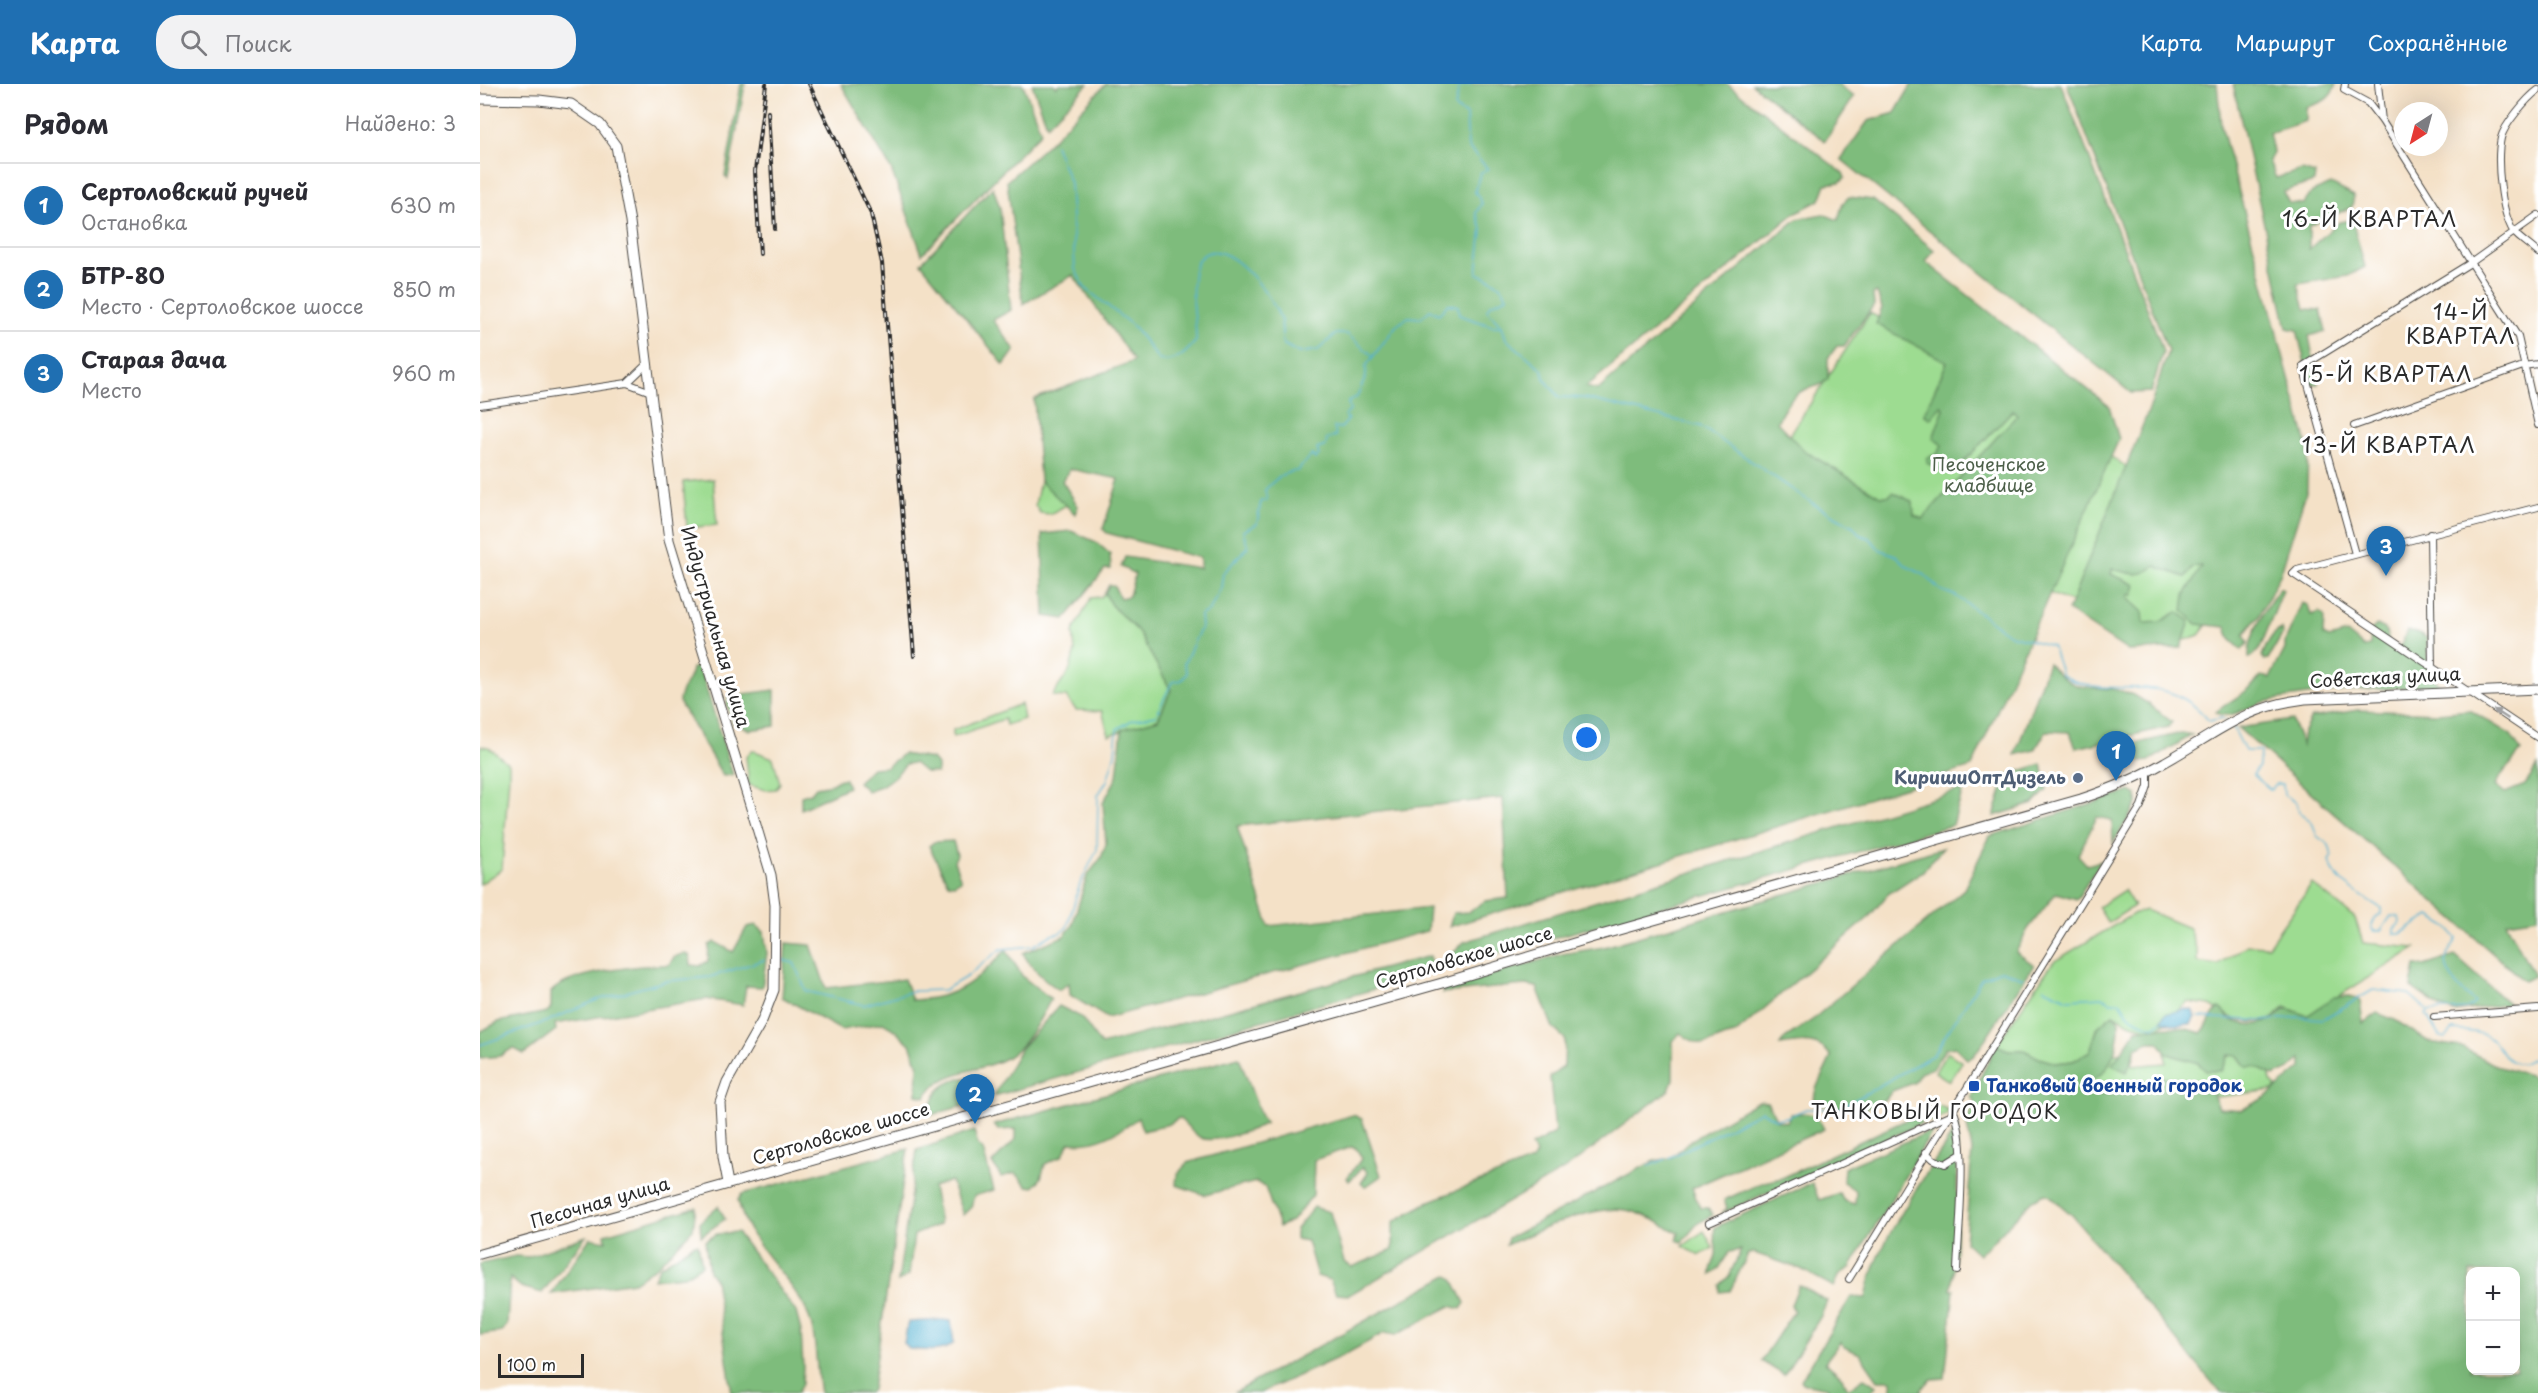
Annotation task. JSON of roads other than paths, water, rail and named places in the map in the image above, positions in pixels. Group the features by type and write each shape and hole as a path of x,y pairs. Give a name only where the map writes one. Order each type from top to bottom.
{"main road":[{"name":"Индустриальная улица","path":"480,99 539,100 571,104 600,124 616,146 630,222 669,540 771,875 775,904 774,990 762,1021 727,1083 720,1102 723,1157 728,1183"},
{"name":"Советская улица","path":"2216,731 2237,718 2268,705 2305,699 2464,690 2538,689"},
{"name":"Сертоловское шоссе","path":"728,1183 1442,983 1594,937 2081,799 2148,772 2216,731"},
{"name":"Песочная улица","path":"480,1254 728,1183"}],"street":[{"path":"2345,84 2344,90 2368,103 2382,121 2518,337 2538,425"},
{"path":"2378,84 2382,121"},
{"path":"2538,90 2530,95 2501,137 2503,201 2514,231 2538,253"},
{"path":"2355,554 2303,366 2472,262 2538,215"},
{"path":"627,383 648,363"},
{"path":"2354,426 2523,366 2538,364"},
{"path":"480,405 627,383 652,392"},
{"path":"2538,507 2355,554 2297,570 2293,574 2538,738"},
{"path":"2430,534 2432,669"},
{"path":"1849,1280 2141,806 2148,786 2148,772"},
{"path":"2434,1017 2538,1009"},
{"path":"1951,1112 1959,1120 1961,1154 1957,1271"},
{"path":"1709,1223 1951,1112"},
{"path":"1926,1152 1933,1160 1946,1164 1961,1154"}],"water":[{"path":"2186,1009 2193,1010 2195,1017 2191,1024 2177,1025 2161,1021 2165,1014"},
{"path":"951,1321 954,1343 944,1349 920,1350 909,1349 904,1343 908,1322"}],"waterway":[{"path":"1471,84 1459,87 1455,108 1466,115 1468,147 1488,169 1480,173 1475,192 1482,203 1476,213 1482,229 1477,273 1495,282 1505,292 1507,297 1491,304 1487,310 1501,325"},
{"path":"1055,145 1070,183 1075,269 1084,287 1133,326 1159,360 1176,359 1196,341 1193,276 1199,259 1209,252 1222,253 1234,260 1259,284 1277,311 1281,321 1283,344 1299,353 1318,350 1336,334 1347,334 1373,356"},
{"path":"782,960 794,963 806,991 864,1005 913,991 944,990 966,977 1001,949 1033,946 1051,935 1060,933 1067,927 1080,884 1097,850 1098,795 1107,781 1115,754 1117,729 1132,720 1156,715 1172,682 1182,680 1187,673 1184,664 1201,627 1200,615 1209,611 1221,588 1223,573 1248,547 1243,531 1257,524 1261,501 1267,500 1265,490 1280,477 1297,471 1312,455 1315,459 1319,455 1317,449 1326,446 1327,439 1336,436 1334,427 1341,428 1348,420 1345,415 1350,411 1348,402 1357,397 1366,376 1366,366 1396,326 1408,317 1421,318 1430,310 1439,314 1448,304 1458,306 1459,315 1492,326 1502,326 1506,339 1542,369 1544,378 1559,397 1584,398 1700,426 1812,503 1853,526 1860,535 1870,538 1879,549 1897,556 1906,566 1925,575 1940,590 1956,596 2010,635 2052,646 2062,675 2081,683 2100,687 2156,689 2174,694 2192,704 2209,721 2222,718 2227,722"},
{"path":"2233,727 2245,751 2260,751 2259,766 2253,775 2271,790 2276,784 2283,784 2284,795 2297,803 2299,812 2312,822 2317,836 2329,845 2332,856 2329,861 2337,876 2381,908 2381,914 2374,918 2371,925 2373,931 2381,931 2391,916 2399,917 2400,923 2394,929 2394,934 2400,934 2430,916 2445,925 2457,939 2446,962 2450,976 2475,1003 2467,1009 2429,1011 2426,1014 2439,1036 2446,1038 2453,1030 2479,1033 2489,1037 2506,1057 2517,1063 2525,1062 2538,1055"},
{"path":"480,1045 548,1021 597,1000 666,981 710,977 764,960"},
{"path":"1669,1158 1762,1111 1775,1119 1806,1109 1839,1109 1933,1055 1982,978 2001,970 2023,978"},
{"path":"2044,988 2068,999 2102,997 2111,1002 2120,1002 2134,1019 2154,1027 2161,1021"},
{"path":"2199,1017 2263,1021 2297,1017 2323,1019 2373,990 2409,994 2427,1010"},
{"path":"1648,1166 1666,1159"}],"railway":[{"path":"760,254 755,171 766,84"},
{"path":"809,84 871,214 882,263 914,656"},
{"path":"768,112 775,229"}],"place":[{"name":"Старая дача","path":"2386,576"},
{"name":"КиришиОптДизель","path":"2078,778"},
{"name":"Сертоловский ручей","path":"2116,781"},
{"name":"Танковый военный городок","path":"1974,1086"},
{"name":"БТР-80","path":"975,1124"}],"district":[{"name":"16-Й КВАРТАЛ","path":"2370,220"},
{"name":"14-Й КВАРТАЛ","path":"2461,325"},
{"name":"15-Й КВАРТАЛ","path":"2386,375"},
{"name":"13-Й КВАРТАЛ","path":"2389,446"},
{"name":"ТАНКОВЫЙ ГОРОДОК","path":"1935,1112"}],"park label":[{"name":"Песоченское кладбище","path":"1989,475"}]}
